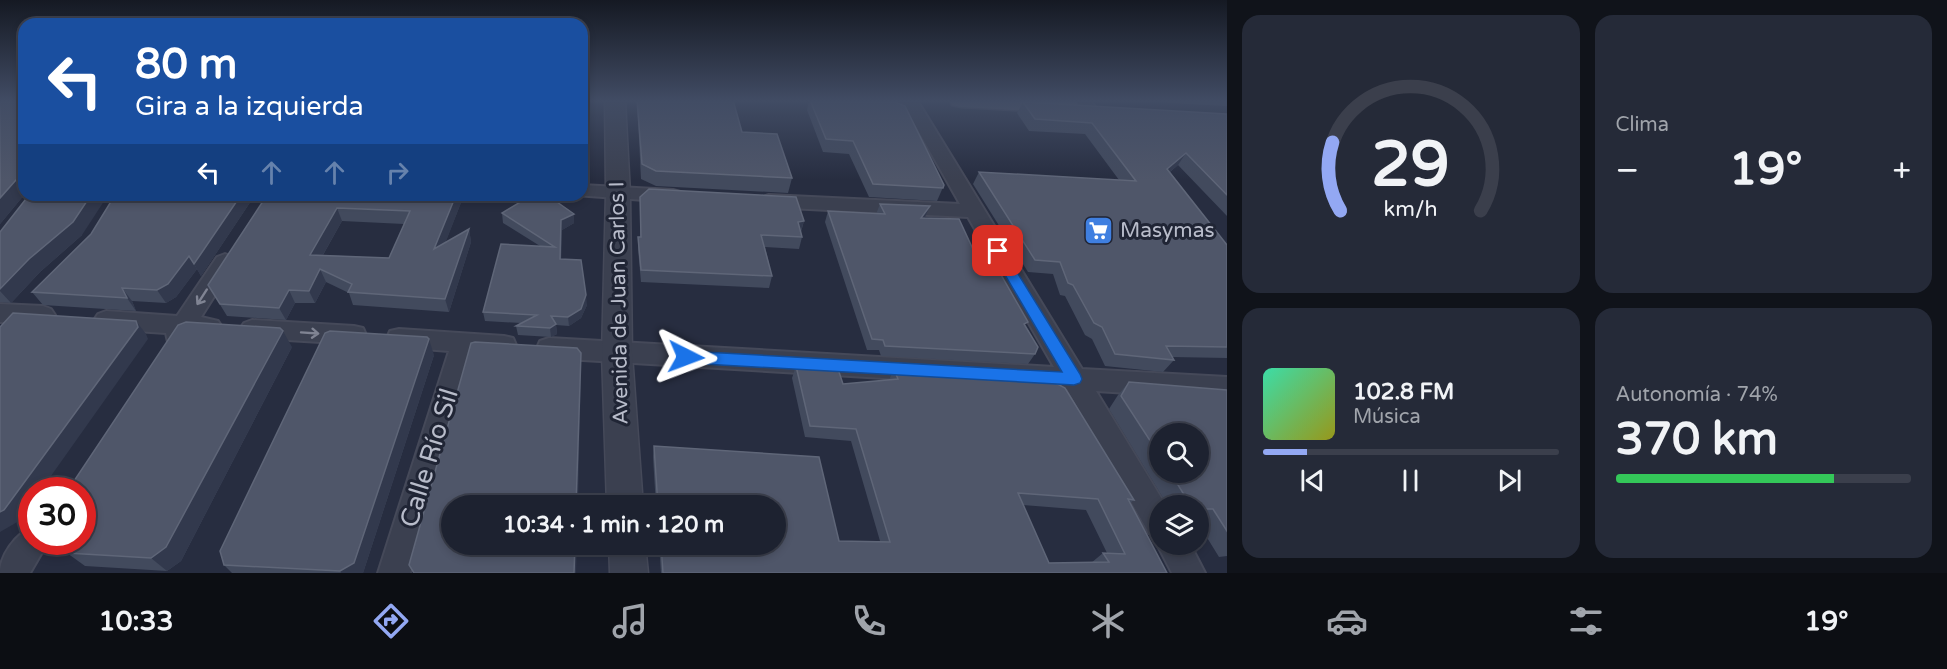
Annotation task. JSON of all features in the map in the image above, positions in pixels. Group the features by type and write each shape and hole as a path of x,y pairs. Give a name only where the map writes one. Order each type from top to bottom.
{"street":[{"name":"Avenida de Juan Carlos I","path":"616,127 618,193 617,354 624,495"},
{"path":"925,127 1149,505"},
{"path":"588,191 689,196"},
{"path":"748,200 974,211"},
{"path":"163,354 235,245"},
{"path":"0,334 17,308 77,318 617,354 1227,388"},
{"name":"Calle Río Sil","path":"394,573 464,342"},
{"path":"11,573 24,555"},
{"path":"628,555 629,573"},
{"path":"1178,555 1189,573"}],"building":[{"path":"0,127 18,127 18,180 0,198"},
{"path":"639,127 741,127 742,132 777,134 792,178 656,171 642,164"},
{"path":"821,127 915,127 944,185 943,188 873,184 853,141 826,139"},
{"path":"1095,127 1227,127 1227,195 1186,153 1167,169 1227,245 1227,347 1166,346 1174,360 1115,354 1102,327 1094,323 1073,285 1068,283 1060,262 1035,260 979,172 1136,181"},
{"path":"649,189 796,197 804,221 798,222 802,237 761,235 772,276 641,270 638,237 641,237 640,197"},
{"path":"24,201 87,201 73,222 29,259 0,289 0,232"},
{"path":"111,201 237,201 194,264 189,256 168,284 157,290 122,288 127,298 32,292 91,234"},
{"path":"263,201 454,201 434,249 469,229 445,299 348,292 352,284 320,269 309,291 289,290 279,308 220,304 208,285","holes":["337,208 410,211 389,258 310,255"]},
{"path":"522,201 556,201 574,214 561,220 560,259 581,260 586,295 581,309 568,317 551,316 556,324 550,328 516,326 537,315 483,312 501,244 555,247 502,213"},
{"path":"880,204 930,206 921,218 959,219 978,260 992,259 1028,322 1024,324 1038,347 1035,354 885,346 883,340 872,339 828,211 885,214"},
{"path":"13,313 136,321 138,327 28,477 18,477 18,491 0,512 0,327"},
{"path":"186,322 280,328 283,331 166,547 151,558 96,555 96,477 77,477 178,325"},
{"path":"330,331 427,337 429,339 354,563 340,571 224,565 220,551 325,333"},
{"path":"471,343 577,348 581,353 576,495 441,495 441,555 575,555 574,573 414,573 409,565"},
{"path":"796,366 838,369 843,384 898,379 894,369 1047,378 1065,388 1134,500 1128,499 1149,539 1149,555 1158,555 1167,573 663,573 662,555 786,555 786,495 657,495 654,446 819,457 839,541 890,542 856,429 810,426","holes":["1018,493 1098,499 1125,554 1103,553 1109,562 1049,563"]},
{"path":"1129,382 1227,390 1227,531 1213,509 1209,509 1209,495 1184,495 1177,483 1209,483 1209,423 1149,423 1149,439 1121,396"}],"place":[{"name":"Masymas","path":"1099,230"}],"route":[{"path":"686,357 1074,379 998,251"}]}
